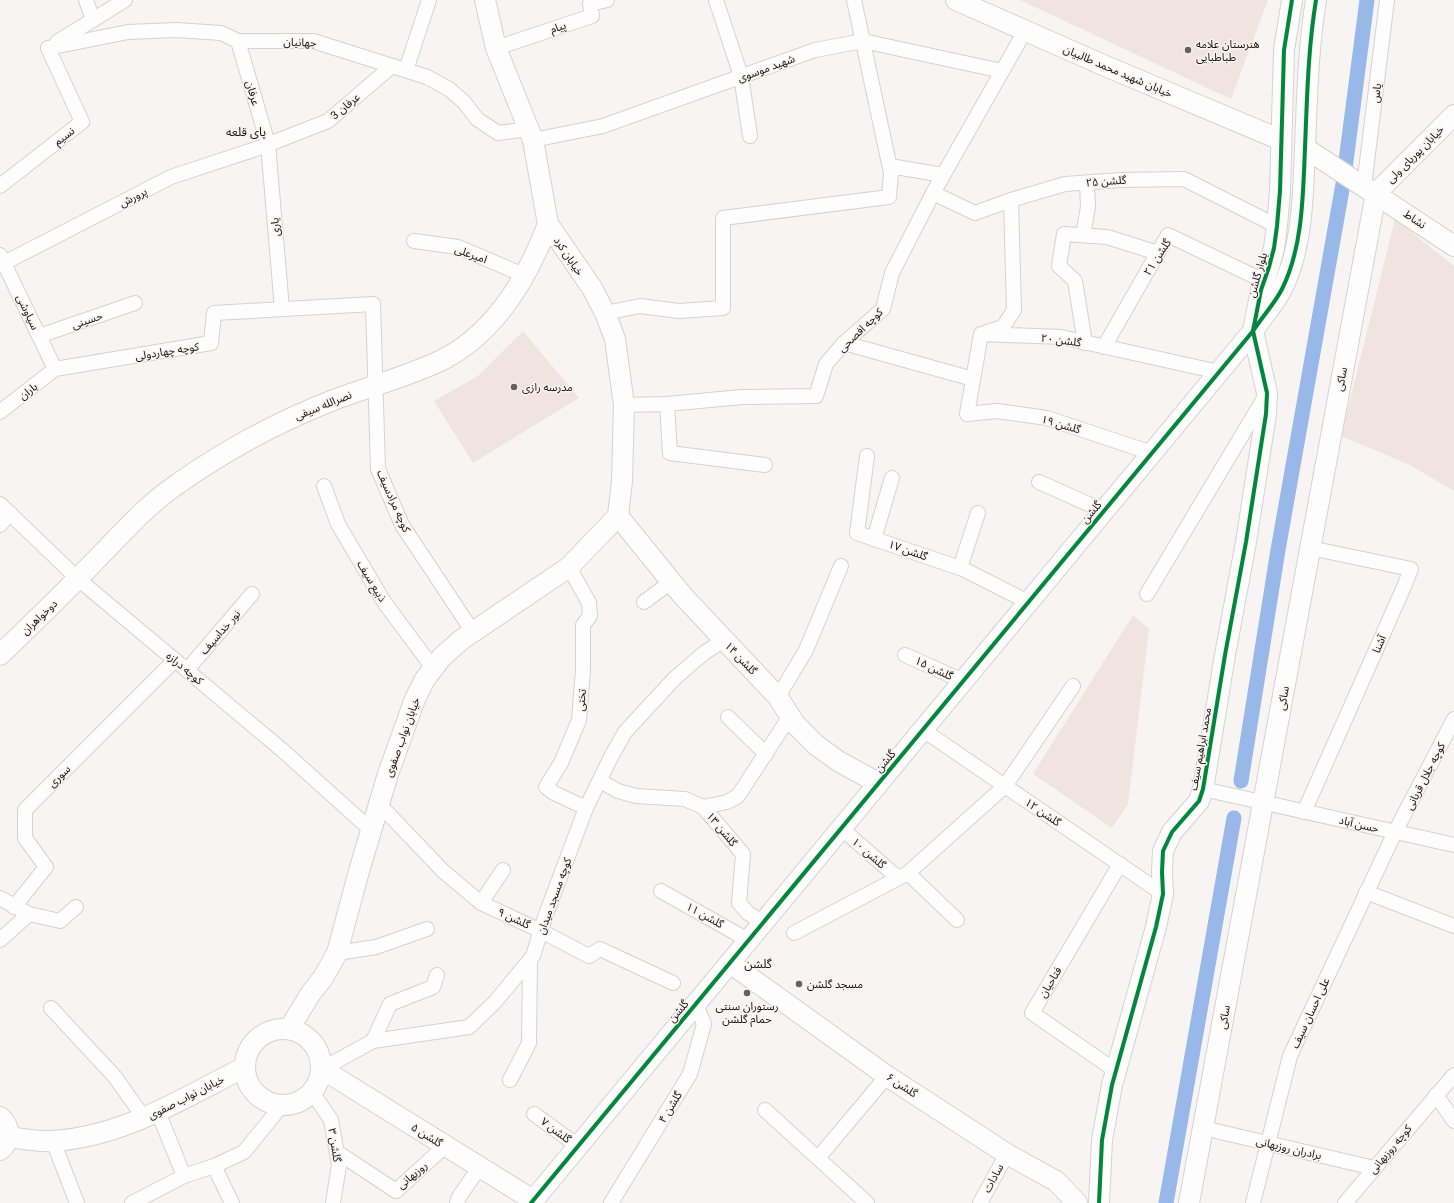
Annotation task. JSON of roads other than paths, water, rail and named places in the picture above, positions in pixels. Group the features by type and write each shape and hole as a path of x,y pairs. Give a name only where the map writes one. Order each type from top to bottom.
{"street":[{"path":"86,0 93,20"},
{"path":"48,48 125,0"},
{"path":"399,68 425,0"},
{"name":"خیابان کرد","path":"485,0 496,48 531,135 548,224 592,288 605,313 615,339 624,405 622,482 618,516"},
{"name":"پیام","path":"496,48 592,16 590,4 607,0"},
{"path":"716,0 741,76 750,136"},
{"path":"605,313 640,306 679,311 723,308 723,218 889,197 891,174 890,166 854,0"},
{"name":"خیابان شهید محمد طالبیان","path":"956,0 1281,140"},
{"name":"بلوار گلشن","path":"1253,331 1261,290 1274,248 1277,226 1280,191 1284,50 1292,0"},
{"name":"بلوار گلشن","path":"1253,331 1282,290 1295,252 1300,217 1305,148 1308,61 1316,0"},
{"name":"یاس","path":"1370,189 1387,0"},
{"name":"جهانیان","path":"48,48 128,32 169,30 220,34 238,41 313,41 427,77 449,89 464,102 477,119 498,133 531,135"},
{"name":"کوچه افصحی","path":"624,405 667,404 742,397 816,396 826,364 844,343 884,309 892,273 933,193 1025,31"},
{"name":"عرفان","path":"238,41 268,144"},
{"name":"شهید موسوی","path":"531,135 603,126 815,50 862,41 1002,71"},
{"name":"نسیم","path":"0,186 82,122 48,48"},
{"name":"عرفان 3","path":"268,144 328,121 399,68"},
{"name":"خیابان پوریای ولی","path":"1370,189 1454,115"},
{"name":"پرورش","path":"2,259 171,178 268,144"},
{"name":"یاری","path":"268,144 282,309"},
{"name":"نشاط","path":"1305,148 1370,189 1454,246"},
{"path":"890,166 943,175"},
{"name":"گلشن ۲۵","path":"933,193 975,213 1011,200 1065,184 1121,180 1184,180 1277,226"},
{"path":"1083,235 1088,207 1087,183"},
{"name":"ساکی","path":"1189,1203 1310,548 1370,189"},
{"path":"844,343 973,379 981,334 1003,327 1014,310 1011,200"},
{"name":"نصرالله سیفی","path":"78,578 146,509 178,483 256,436 286,420 442,360 463,347 486,327 526,276 548,224"},
{"path":"1085,343 1075,281 1059,266 1064,234 1107,237 1158,253"},
{"name":"گلشن ۲۱","path":"1104,347 1168,235 1264,281"},
{"name":"امیرعلی","path":"414,241 458,247 526,276"},
{"name":"سیاوشی","path":"2,259 55,369"},
{"name":"حسینی","path":"39,336 135,303"},
{"name":"کوچه چهاردولی","path":"55,369 211,343 214,313 373,304"},
{"name":"کوچه مرادسیف","path":"373,304 378,469 402,525 473,632"},
{"name":"گلشن","path":"532,1202 1253,331"},
{"name":"محمد ابراهیم سیف","path":"1099,1203 1102,1140 1116,1071 1156,927 1163,894 1163,851 1172,832 1199,801 1203,789 1225,655 1246,542 1266,414 1267,393 1253,331"},
{"name":"گلشن ۲۰","path":"981,334 1061,337 1219,372"},
{"name":"باران","path":"0,412 55,369"},
{"name":"گلشن ۱۹","path":"973,379 967,414 997,411 1047,418 1152,453"},
{"path":"1147,594 1267,393"},
{"path":"667,404 670,453 766,465"},
{"name":"گلشن ۱۷","path":"867,456 857,533 960,568 1028,602"},
{"path":"874,539 892,478"},
{"path":"1039,482 1104,511"},
{"name":"ذبیع سیف","path":"324,486 338,524 384,602 433,668"},
{"path":"0,525 5,509"},
{"name":"کوچه درازه","path":"5,509 78,578 281,749 371,830"},
{"path":"960,568 978,513"},
{"name":"خیابان نواب صفوی","path":"289,1029 311,993 323,978 337,953 379,804 415,699 433,668 442,657 473,632 569,567 618,516"},
{"name":"گلشن ۱۴","path":"618,516 671,582 778,697 795,724 816,745 838,761 878,783"},
{"name":"آشنا","path":"1304,812 1411,569 1310,548"},
{"path":"778,697 806,650 841,566"},
{"name":"تختی","path":"569,567 589,602 590,616 583,625 583,670 579,720 560,764 546,787 554,793 586,808"},
{"name":"دوخواهران","path":"0,655 78,578"},
{"path":"644,602 671,582"},
{"name":"نور خداسیف","path":"187,670 252,594"},
{"name":"کوچه مسجد میدان","path":"322,1069 373,1041 468,1027 494,1002 530,960 586,808 625,732 675,678 704,653 724,640"},
{"name":"گلشن ۱۵","path":"905,655 963,681"},
{"name":"سوری","path":"14,907 46,867 25,838 25,810 175,660"},
{"path":"794,932 903,876 1005,786 1073,686"},
{"path":"703,807 727,802 738,796 790,716"},
{"path":"728,717 766,754"},
{"name":"کوچه جلال قربانی","path":"1395,832 1454,719"},
{"name":"گلشن ۱۲","path":"923,730 1163,894"},
{"name":"گلشن ۱۳","path":"600,781 618,791 636,796 685,799 703,807 742,854 739,903 748,913 762,923"},
{"name":"حسن آباد","path":"1203,789 1454,845"},
{"name":"گلشن ۹","path":"379,804 443,871 481,903 541,930 589,956 600,949 673,983"},
{"name":"گلشن ۱۰","path":"841,828 957,920"},
{"name":"علی احسان سیف","path":"1253,1203 1290,1056 1395,832"},
{"name":"فتاحیان","path":"1116,1071 1032,1013 1120,864"},
{"path":"481,903 503,870"},
{"name":"گلشن ۱۱","path":"661,890 748,940"},
{"path":"1366,892 1454,926"},
{"path":"0,898 29,914 60,921 76,907"},
{"path":"0,940 29,914"},
{"path":"337,953 376,946 427,929"},
{"path":"510,1080 529,1043 530,960"},
{"name":"گلشن ۶","path":"730,962 887,1076 1007,1154 1056,1181 1077,1203"},
{"path":"373,1041 390,1004 433,987 437,975"},
{"name":"گلشن ۴","path":"611,1203 690,1074 704,1024 696,1004"},
{"path":"51,1008 151,1115 184,1176"},
{"path":"289,1029 304,1034 316,1046 322,1069 318,1082 312,1092 298,1102 282,1105 268,1102 256,1093 248,1081 245,1067 248,1051 258,1038 272,1030 289,1029"},
{"name":"خیابان نواب صفوی","path":"4,1144 71,1140 103,1133 151,1115 245,1067"},
{"name":"گلشن ۵","path":"322,1069 532,1202"},
{"path":"1454,1075 1436,1095 1454,1120"},
{"path":"818,1158 887,1076"},
{"name":"گلشن ۳","path":"312,1092 331,1120 339,1165 333,1203"},
{"name":"کوچه روزبهانی","path":"1345,1203 1436,1095"},
{"path":"132,1203 184,1176 214,1166 244,1152 282,1105"},
{"path":"765,1110 867,1203"},
{"name":"گلشن ۷","path":"534,1114 578,1146"},
{"path":"0,1117 7,1125 4,1144"},
{"name":"برادران روزبهانی","path":"1203,1128 1374,1168"},
{"path":"53,1141 77,1203"},
{"name":"روزبهانی","path":"337,1152 396,1191 445,1146"},
{"name":"سادات","path":"980,1203 1007,1154"},
{"path":"214,1166 232,1203"},
{"path":"457,1203 459,1196 480,1168"}],"waterway":[{"path":"1241,781 1278,550 1343,184 1367,0"},
{"path":"1166,1203 1234,818"}],"place":[{"name":"هنرستان علامه طباطبایی","path":"1188,50"},
{"name":"مدرسه رازی","path":"514,387"},
{"name":"مسجد گلشن","path":"799,984"},
{"name":"رستوران سنتی حمام گلشن","path":"747,993"}],"district":[{"name":"پای قلعه","path":"246,132"},
{"name":"گلشن","path":"758,964"}]}
